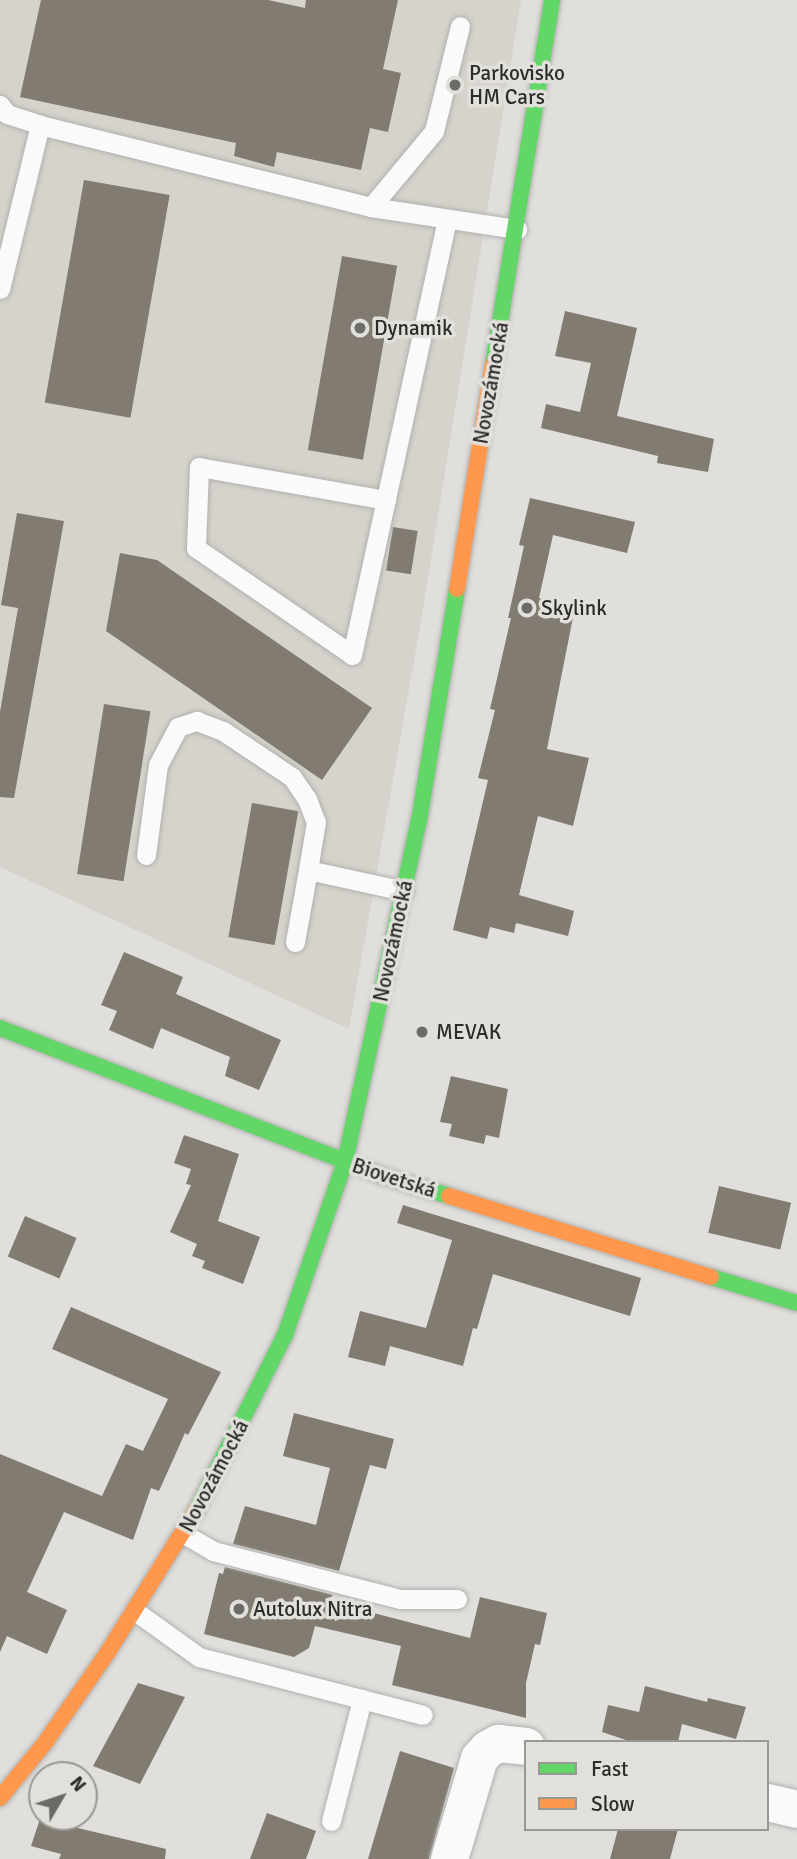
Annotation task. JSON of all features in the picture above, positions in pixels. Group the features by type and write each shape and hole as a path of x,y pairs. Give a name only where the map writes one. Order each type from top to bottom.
{"main road":[{"name":"Novozámocká","path":"0,1798 45,1743 184,1534 246,1418 285,1335 345,1162 419,821 552,0"},
{"name":"Biovetská","path":"0,1028 345,1162 629,1254 797,1303"}],"street":[{"path":"449,1859 479,1758 486,1749 498,1743 524,1746"},
{"path":"769,1802 797,1809"}],"lane":[{"path":"371,207 434,131 460,26"},
{"path":"0,106 7,114 40,125 371,207 517,229"},
{"path":"0,289 40,125"},
{"path":"386,500 199,467 196,548 352,655 386,500 447,220"},
{"path":"146,856 158,765 178,727 197,721 223,731 292,777 307,799 316,822 295,942"},
{"path":"308,870 404,891"},
{"path":"184,1534 213,1551 400,1599 457,1599"},
{"path":"135,1611 199,1657 423,1715"},
{"path":"331,1821 362,1699"}],"shaded area":[{"path":"0,0 521,0 422,615 349,1029 0,867"}],"building":[{"path":"41,0 268,0 305,8 306,0 398,0 383,69 401,73 388,132 370,128 361,170 277,152 274,167 234,156 236,143 20,97"},
{"path":"84,180 170,195 130,418 45,403"},
{"path":"342,256 397,266 363,460 308,450"},
{"path":"565,311 637,328 617,416 714,439 708,472 657,463 658,456 541,428 546,404 580,412 591,363 555,356"},
{"path":"530,498 635,522 627,553 553,535 539,598 575,607 547,749 589,758 573,826 538,816 519,895 574,911 568,936 516,923 514,933 490,927 487,939 453,930 488,780 478,778 495,710 490,709 511,618 508,618 524,546 519,545"},
{"path":"17,513 64,521 14,798 0,797 0,712 18,608 1,605"},
{"path":"393,527 418,531 411,574 386,570"},
{"path":"120,553 157,560 372,708 322,780 106,631"},
{"path":"104,704 150,711 124,881 77,874"},
{"path":"252,803 298,811 275,945 228,937"},
{"path":"124,952 183,977 176,994 281,1040 259,1090 225,1076 230,1057 161,1028 153,1049 109,1030 117,1011 101,1005"},
{"path":"451,1076 508,1089 499,1138 486,1135 484,1144 449,1136 452,1124 440,1122"},
{"path":"184,1135 239,1154 218,1221 260,1237 243,1284 202,1268 205,1261 192,1256 197,1244 170,1232 191,1185 186,1184 191,1169 174,1163"},
{"path":"719,1186 791,1203 780,1249 708,1233"},
{"path":"403,1205 641,1278 630,1316 493,1274 477,1329 473,1328 463,1366 390,1346 385,1366 348,1357 360,1311 426,1328 452,1240 397,1223"},
{"path":"25,1216 77,1238 59,1278 8,1257"},
{"path":"71,1307 221,1372 188,1435 185,1433 159,1491 151,1488 133,1540 64,1512 27,1592 67,1610 47,1654 7,1636 0,1652 0,1454 102,1496 126,1444 143,1451 168,1399 52,1349"},
{"path":"294,1413 394,1439 386,1469 370,1465 339,1571 233,1544 245,1506 316,1525 330,1468 283,1456"},
{"path":"225,1567 333,1595 331,1602 470,1638 480,1597 547,1613 540,1645 535,1644 526,1683 526,1718 392,1685 401,1646 315,1626 309,1648 294,1657 204,1634 219,1573 223,1574"},
{"path":"138,1683 185,1697 140,1784 98,1768 98,1761 96,1761"},
{"path":"645,1686 707,1702 708,1698 746,1707 736,1739 682,1724 678,1740 626,1740 602,1732 608,1705 639,1712"},
{"path":"400,1751 454,1768 429,1859 368,1859"},
{"path":"267,1813 316,1831 306,1859 250,1859"},
{"path":"36,1831 90,1831 166,1849 165,1859 59,1859 61,1854 31,1846"},
{"path":"617,1831 677,1831 670,1859 610,1859"}],"traffic: fast":[{"path":"493,365 552,0"},
{"path":"197,1509 285,1335 345,1162 419,821 457,589"},
{"path":"0,1028 383,1176 449,1196"},
{"path":"711,1277 797,1303"}],"traffic: slow":[{"path":"457,589 493,365"},
{"path":"449,1196 711,1277"},
{"path":"0,1798 45,1743 108,1652 197,1509"}],"place":[{"name":"Parkovisko HM Cars","path":"455,85"},
{"name":"Dynamik","path":"360,328"},
{"name":"Skylink","path":"527,608"},
{"name":"MEVAK","path":"422,1032"},
{"name":"Autolux Nitra","path":"239,1609"}]}
